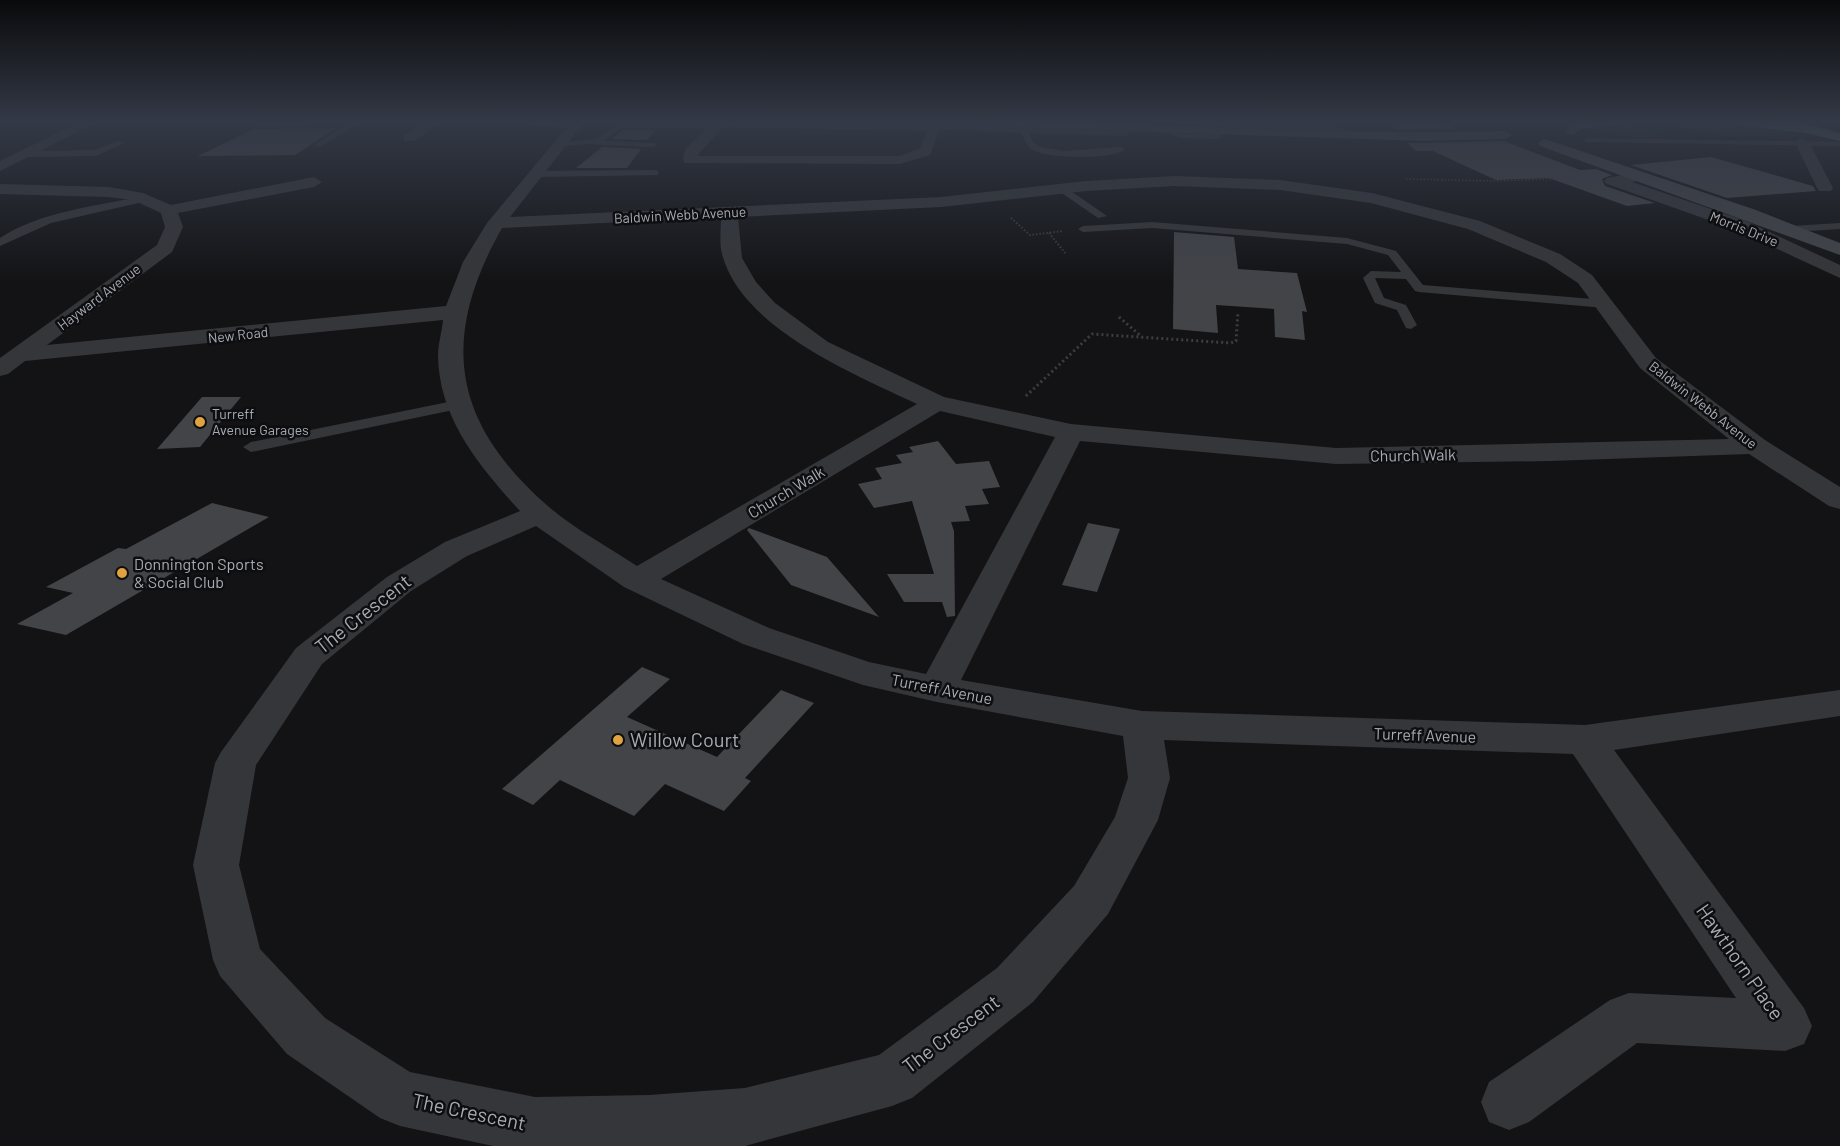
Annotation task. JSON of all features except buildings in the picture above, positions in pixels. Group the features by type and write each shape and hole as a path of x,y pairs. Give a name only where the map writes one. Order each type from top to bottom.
{"street":[{"name":"Turreff Avenue","path":"534,174 496,224 473,262 455,312 450,356 458,405 489,460 539,514 636,580 756,636 863,673 937,689 1142,724 1585,740 1840,703"},
{"path":"1631,174 1791,229 1840,249"},
{"path":"1819,174 1824,188"},
{"path":"1604,179 1637,177"},
{"path":"1372,198 1406,179"},
{"name":"Morris Drive","path":"1604,179 1740,225 1840,272"},
{"name":"Baldwin Webb Avenue","path":"496,224 988,198 1062,189 1175,181 1229,181 1372,198 1464,222 1517,241 1553,258 1585,279 1648,363 1755,446 1840,500"},
{"path":"0,189 109,192 144,199 169,210 314,182"},
{"name":"Hayward Avenue","path":"0,369 165,248 174,227 169,210"},
{"name":"Church Walk","path":"729,212 732,257 753,294 786,322 831,353 936,403 1071,432 1336,456 1551,453 1755,446"},
{"name":"New Road","path":"20,355 455,312"},
{"name":"Church Walk","path":"636,580 936,403"},
{"path":"937,689 1071,432"},
{"name":"The Crescent","path":"539,514 456,549 408,578 309,656 236,763 216,865 238,960 306,1036 400,1098 535,1126 649,1124 745,1117 892,1079 1015,986 1091,900 1136,820 1149,778 1142,724"},
{"name":"Hawthorn Place","path":"1509,1102 1629,1018 1785,1026 1585,740"}],"lane":[{"path":"1062,189 1102,216"},
{"path":"0,243 11,233 144,199"},
{"path":"1083,229 1152,225 1316,236 1347,241 1392,254 1412,276 1419,288 1605,304"},
{"path":"1791,229 1840,226"},
{"path":"1411,326 1402,308 1379,300 1369,278 1371,274 1412,276"},
{"path":"251,447 458,405"}],"path":[{"path":"1406,179 1496,181 1604,179"},
{"path":"988,198 1030,235 1083,229"},
{"path":"1049,233 1066,254"},
{"path":"1003,417 1092,334 1231,343 1236,341 1238,312"},
{"path":"1119,317 1143,337"}],"place":[{"name":"Turreff Avenue Garages","path":"200,422"},
{"name":"Donnington Sports & Social Club","path":"122,573"},
{"name":"Willow Court","path":"618,740"}]}
